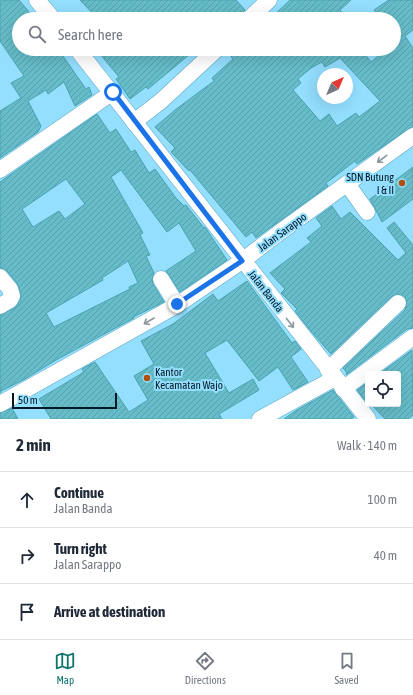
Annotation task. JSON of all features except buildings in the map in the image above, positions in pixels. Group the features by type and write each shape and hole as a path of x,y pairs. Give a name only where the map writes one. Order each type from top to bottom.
{"street":[{"path":"37,0 47,12"},
{"path":"256,12 269,0"},
{"name":"Jalan Banda","path":"83,56 113,92 134,122 365,418"},
{"path":"134,122 161,101 209,56"},
{"path":"0,170 113,92"},
{"name":"Jalan Sarappo","path":"0,404 177,304 242,261 413,136"},
{"path":"348,184 367,212"},
{"path":"0,277 10,289 12,296 10,300 0,306"},
{"path":"161,279 177,304"},
{"path":"335,379 398,303"},
{"path":"260,419 413,337"}],"place":[{"name":"SDN Butung I & II","path":"402,183"},
{"name":"Kantor Kecamatan Wajo","path":"147,378"}],"route":[{"path":"113,92 134,122 242,261 177,304"}]}
